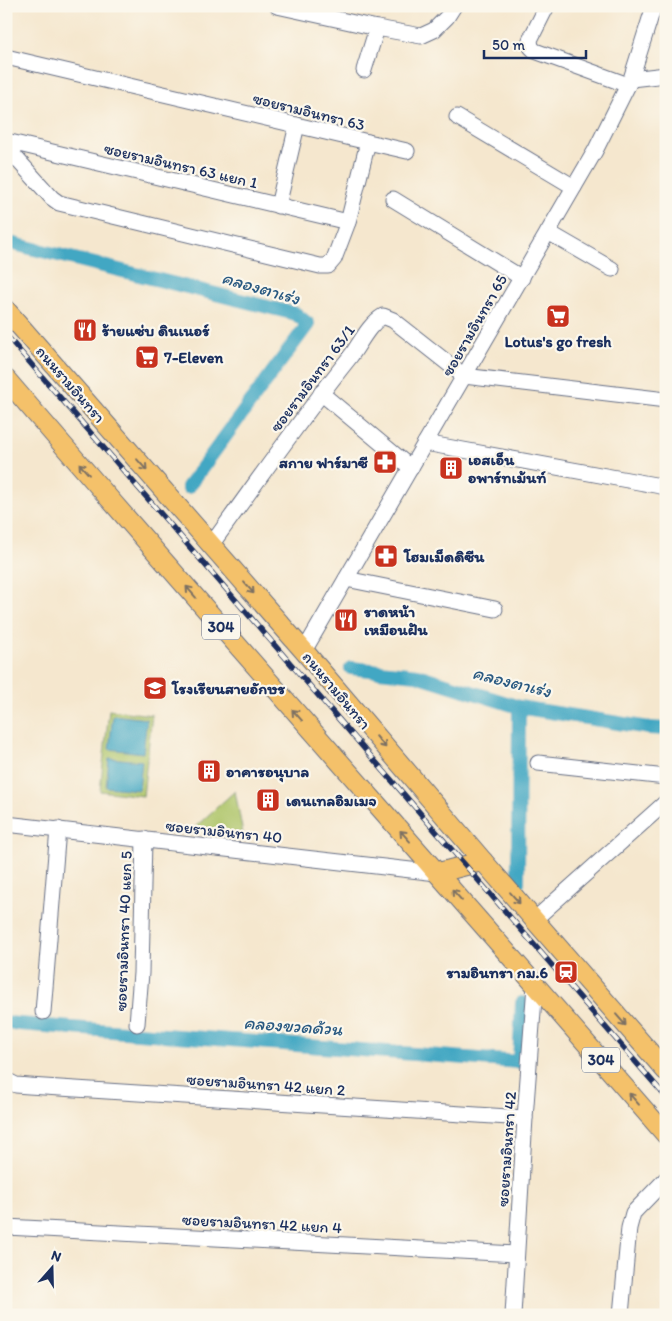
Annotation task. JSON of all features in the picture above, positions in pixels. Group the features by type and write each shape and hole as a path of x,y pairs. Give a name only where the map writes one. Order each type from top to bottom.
{"main road":[{"name":"ถนนรามอินทรา","path":"6,310 304,651 483,861 666,1071"},
{"name":"304","path":"6,379 666,1135"},
{"path":"437,873 483,861"}],"street":[{"path":"277,6 421,36 434,30 454,6"},
{"path":"547,6 530,40 531,47 535,51 629,82 666,75"},
{"name":"ซอยรามอินทรา 65","path":"304,651 595,151 629,82 654,6"},
{"path":"364,70 377,28"},
{"name":"ซอยรามอินทรา 63","path":"6,57 368,142 348,222 334,259 328,266 320,266 59,203 52,198 6,147"},
{"path":"457,117 574,188"},
{"path":"278,206 297,125"},
{"name":"ซอยรามอินทรา 63 แยก 1","path":"6,142 348,222"},
{"path":"368,142 407,150"},
{"path":"393,199 522,278"},
{"path":"548,232 612,269"},
{"name":"ซอยรามอินทรา 63/1","path":"211,544 375,321 383,316 393,320 464,376"},
{"path":"464,376 666,400"},
{"path":"321,393 411,468"},
{"path":"425,443 666,487"},
{"path":"346,579 495,609"},
{"path":"538,762 666,777"},
{"path":"534,920 666,802"},
{"name":"ซอยรามอินทรา 40","path":"6,824 437,873"},
{"path":"43,1012 58,830"},
{"name":"ซอยรามอินทรา 40 แยก 5","path":"137,1024 144,839"},
{"name":"ซอยรามอินทรา 42","path":"513,1315 535,985"},
{"name":"ซอยรามอินทรา 42 แยก 2","path":"6,1080 16,1085 29,1086 525,1118"},
{"path":"622,1315 628,1228 631,1218 633,1213 666,1179"},
{"name":"ซอยรามอินทรา 42 แยก 4","path":"6,1227 516,1254"}],"green space":[{"path":"109,710 152,715 143,796 100,791"},
{"path":"235,791 243,834 194,828"}],"water":[{"path":"113,715 147,719 143,753 109,749"},
{"path":"109,758 142,761 139,790 106,787"}],"waterway":[{"name":"คลองตาเร่ง","path":"6,242 296,314 308,324 188,487"},
{"name":"คลองตาเร่ง","path":"351,668 417,675 519,707 649,728 666,729"},
{"name":"คลองขวดด้วน","path":"518,882 519,707"},
{"name":"คลองขวดด้วน","path":"6,1023 519,1062 522,1003"}],"railway":[{"path":"6,335 666,1097"}],"place":[{"name":"Lotus's go fresh","path":"558,316"},
{"name":"ร้ายแซ่บ ดินเนอร์","path":"85,330"},
{"name":"7-Eleven","path":"147,357"},
{"name":"สกาย ฟาร์มาซี","path":"385,462"},
{"name":"เอสเอ็น อพาร์ทเม้นท์","path":"451,468"},
{"name":"โฮมเม็ดดิซีน","path":"386,556"},
{"name":"ราดหน้า เหมือนฝัน","path":"346,620"},
{"name":"โรงเรียนสายอักษร","path":"155,688"},
{"name":"อาคารอนุบาล","path":"209,771"},
{"name":"เดนเทลอิมเมจ","path":"268,800"},
{"name":"รามอินทรา กม.6","path":"566,972"}]}
